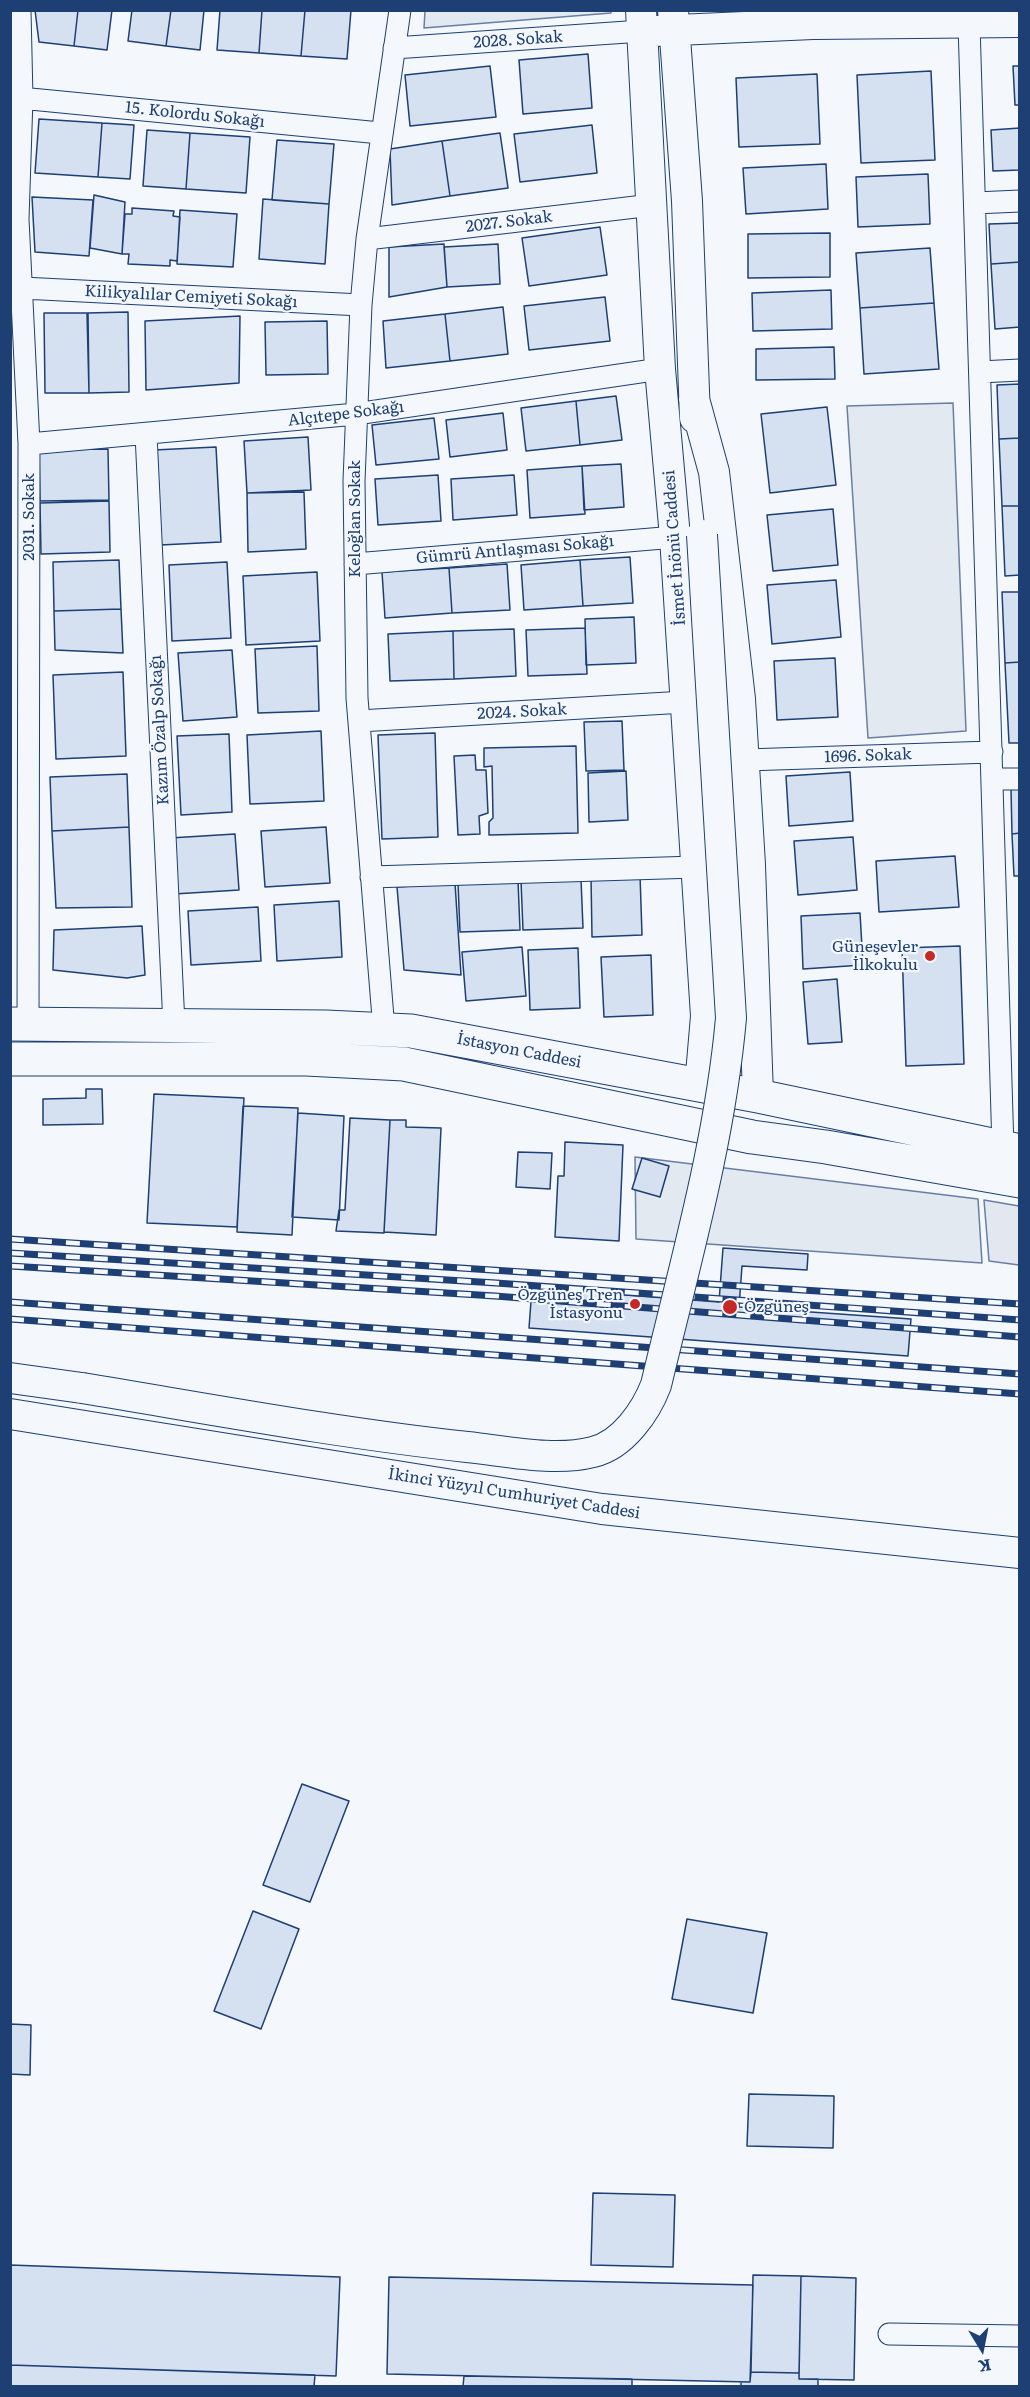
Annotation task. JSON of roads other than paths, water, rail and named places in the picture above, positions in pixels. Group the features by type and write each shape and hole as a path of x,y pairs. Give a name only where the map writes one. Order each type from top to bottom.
{"main road":[{"name":"İsmet İnönü Caddesi","path":"673,20 687,201 694,399 685,702 706,1016 699,1086"},
{"path":"642,21 813,24 1020,22"},
{"name":"İsmet İnönü Caddesi","path":"642,21 660,369 689,536"},
{"name":"İsmet İnönü Caddesi","path":"694,399 714,472 745,760 758,1096"},
{"path":"10,1378 315,1427 434,1443 552,1455 582,1454 608,1446 620,1438 641,1412 656,1385 703,1187 726,1067 731,1018 689,536"},
{"name":"İstasyon Caddesi","path":"19,1024 411,1031 758,1096 1011,1149"},
{"path":"10,1059 306,1059 404,1064 752,1137 826,1147 1020,1181"},
{"path":"693,1125 699,1086"},
{"path":"752,1137 758,1096"},
{"name":"İkinci Yüzyıl Cumhuriyet Caddesi","path":"10,1414 602,1509 1020,1553"}],"street":[{"name":"2031. Sokak","path":"19,1024 29,444 18,219 16,97 20,10"},
{"name":"Keloğlan Sokak","path":"384,1029 359,721 355,564 356,414 361,305 367,239 380,133 400,10"},
{"name":"2028. Sokak","path":"394,48 642,21"},
{"path":"969,24 993,779 1011,1149"},
{"name":"15. Kolordu Sokağı","path":"16,97 380,133"},
{"path":"975,203 1020,201"},
{"name":"2027. Sokak","path":"367,239 652,204"},
{"name":"Kilikyalılar Cemiyeti Sokağı","path":"22,288 361,305"},
{"name":"Alçıtepe Sokağı","path":"29,444 356,414 660,369"},
{"path":"980,372 1020,370"},
{"name":"Kazım Özalp Sokağı","path":"146,434 174,1025"},
{"name":"Gümrü Antlaşması Sokağı","path":"355,564 689,536"},
{"name":"2024. Sokak","path":"359,721 685,702"},
{"name":"1696. Sokak","path":"745,760 992,752"},
{"path":"993,779 1020,779"},
{"path":"371,877 696,867"},
{"path":"890,2334 1020,2336"}],"railway":[{"path":"10,1239 1020,1304"},
{"path":"10,1253 496,1283 1020,1320"},
{"path":"10,1266 495,1296 1020,1337"},
{"path":"10,1302 1020,1374"},
{"path":"10,1319 1020,1394"}],"place":[{"name":"Güneşevler İlkokulu","path":"930,956"},
{"name":"Özgüneş Tren İstasyonu","path":"635,1304"},
{"name":"Özgüneş","path":"730,1307"}]}
